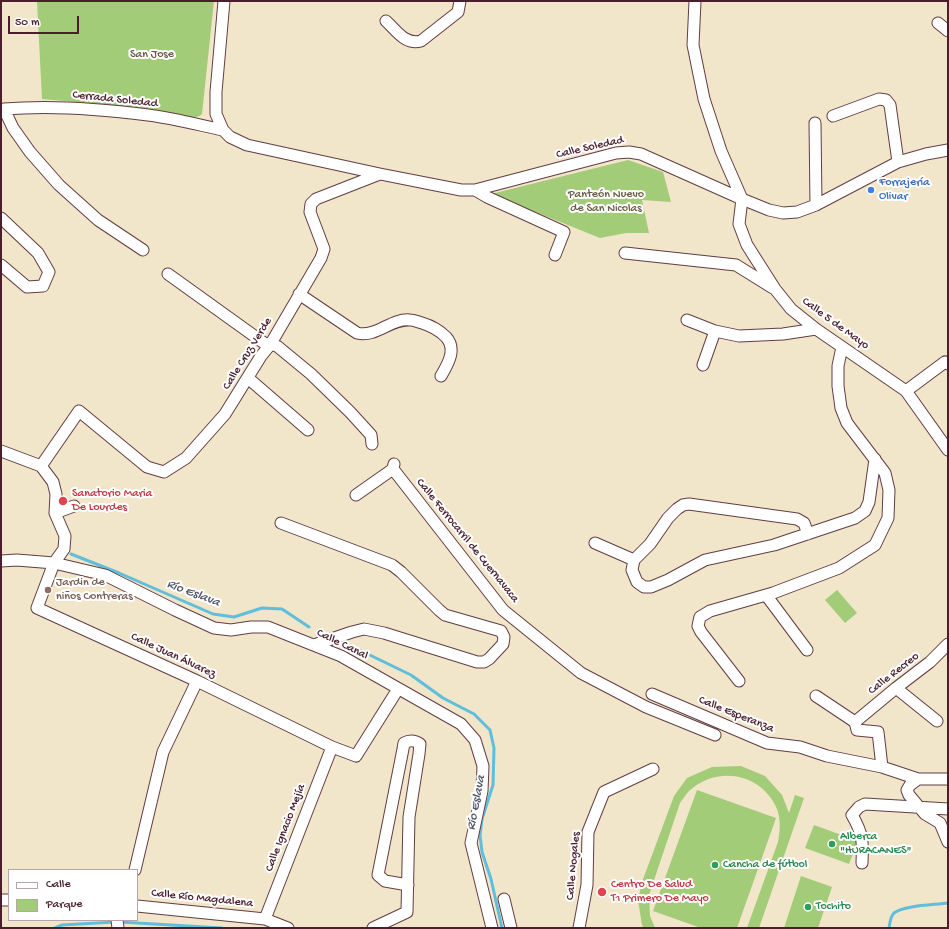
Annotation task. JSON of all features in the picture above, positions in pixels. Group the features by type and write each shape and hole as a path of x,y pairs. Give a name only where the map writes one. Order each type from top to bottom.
{"street":[{"path":"224,1 216,107 216,114 224,130"},
{"path":"386,21 408,41 414,43 421,41 458,12 460,1"},
{"path":"695,1 693,45 704,99 721,151 742,199"},
{"path":"938,23 948,31"},
{"path":"833,116 879,99 886,100 890,105 898,162"},
{"name":"Cerrada Soledad","path":"143,250 98,220 59,185 30,152 13,128 4,109 26,107 66,108 149,115 224,130"},
{"path":"815,123 816,205"},
{"name":"Calle Soledad","path":"224,130 230,137 247,145 461,190 475,190 616,153 629,152 641,154 769,210 784,213 797,212 816,205 898,162 926,154 948,150"},
{"name":"Calle Cruz Verde","path":"41,466 79,411 147,467 164,472 186,458 225,414 261,356 270,345 321,258 324,249 310,212 311,204 316,199 380,174"},
{"path":"475,190 487,197 564,232 555,254"},
{"name":"Calle 5 de Mayo","path":"742,199 739,224 746,245 775,289 791,309 816,329 906,390 948,450"},
{"path":"1,218 38,253 49,272 43,286 27,288 1,265"},
{"path":"625,253 736,265 775,289"},
{"path":"168,274 264,343 277,346 311,374 371,435 372,444"},
{"path":"299,294 357,333 368,334 397,322 410,320 440,331 451,342 452,352 447,366 441,376"},
{"path":"687,320 715,331 739,336 783,334 816,329"},
{"path":"703,365 715,331"},
{"path":"739,681 701,632 698,626 700,617 710,611 766,595 839,568 875,545 888,518 889,490 885,473 847,423 841,408 838,386 838,366 842,347"},
{"path":"906,390 946,362 948,364"},
{"path":"248,378 308,430"},
{"path":"1,451 41,466 53,482 56,494 55,513 74,506"},
{"path":"808,534 804,523 797,519 688,504 683,505 668,518 650,544 634,560 632,570 638,582 644,587 651,587 668,580 705,560 774,545 808,534 855,518 865,512 869,502 875,459"},
{"name":"Calle Ferrocarril de Cuernavaca","path":"356,495 394,467 503,610 581,672 646,707 715,734"},
{"name":"Calle Juan Álvarez","path":"55,513 65,536 64,548 54,563 37,608 197,681 332,747 356,756 398,689"},
{"path":"282,523 392,565 445,615 501,631 504,637 503,644 489,659 484,662 477,662 384,633 364,629 314,645"},
{"path":"594,543 634,560"},
{"name":"Calle Canal","path":"1,561 17,560 54,563 105,575 214,628 231,630 251,627 268,627 341,656 461,724 475,740 483,766 482,791 471,843 492,928"},
{"path":"766,595 807,650"},
{"name":"Calle Recreo","path":"855,722 930,662 948,644"},
{"path":"135,869 163,752 197,681"},
{"path":"896,688 936,721"},
{"name":"Calle Esperanza","path":"652,694 767,743 800,747 827,756 882,767 918,779 948,779"},
{"path":"816,696 855,722 857,730 878,732 882,767"},
{"path":"373,928 407,912 408,885 409,817 420,744 416,741 409,740 404,743 378,875 385,881 408,885"},
{"name":"Calle Ignacio Mejía","path":"265,919 332,747"},
{"name":"Calle Nogales","path":"579,928 587,885 588,832 604,792 653,769"},
{"path":"918,779 910,785 907,790 909,795 925,814 940,823 948,842"},
{"path":"862,863 863,840 859,827 852,815 865,804 948,809"},
{"path":"504,899 511,928"},
{"name":"Calle Río Magdalena","path":"138,906 265,919 288,928"}],"green space":[{"name":"San Jose","path":"37,1 214,1 202,114 192,118 157,111 42,99"},
{"name":"Panteón Nuevo de San Nicolas","path":"628,160 663,172 671,202 642,200 649,233 626,233 600,238 491,194"},
{"path":"837,590 857,613 845,623 825,600"},
{"path":"741,766 765,776 782,795 789,813 795,795 804,798 759,928 747,928 778,842 780,826 779,817 777,809 770,797 761,787 738,777 725,776 712,778 700,783 689,791 680,803 649,895 650,916 655,928 644,928 642,925 638,900 642,882 674,796 687,778 712,767"},
{"name":"Cancha de fútbol","path":"697,790 776,818 737,928 701,928 653,911"},
{"name":"Alberca \"HURACANES\"","path":"814,825 858,841 849,864 805,848"},
{"name":"Tochito","path":"801,876 832,887 818,928 784,928"}],"waterway":[{"name":"Río Eslava","path":"71,554 213,614 234,617 262,608 282,609 309,627"},
{"name":"Río Eslava","path":"345,643 411,675 443,698 474,714 490,730 494,748 493,785 482,819 480,835 482,852 491,879 502,928"},
{"path":"889,928 892,916 899,910 948,903"},
{"path":"55,928 62,925 115,922"},
{"path":"120,922 222,928"}],"place":[{"name":"Forrajería Olivar","path":"871,190"},
{"name":"Sanatorio Maria De Lourdes","path":"63,501"},
{"name":"Jardin de niños Contreras","path":"48,590"},
{"name":"Alberca \"HURACANES\"","path":"832,844"},
{"name":"Cancha de fútbol","path":"715,865"},
{"name":"Centro De Salud T1 Primero De Mayo","path":"602,892"},
{"name":"Tochito","path":"808,907"}]}
